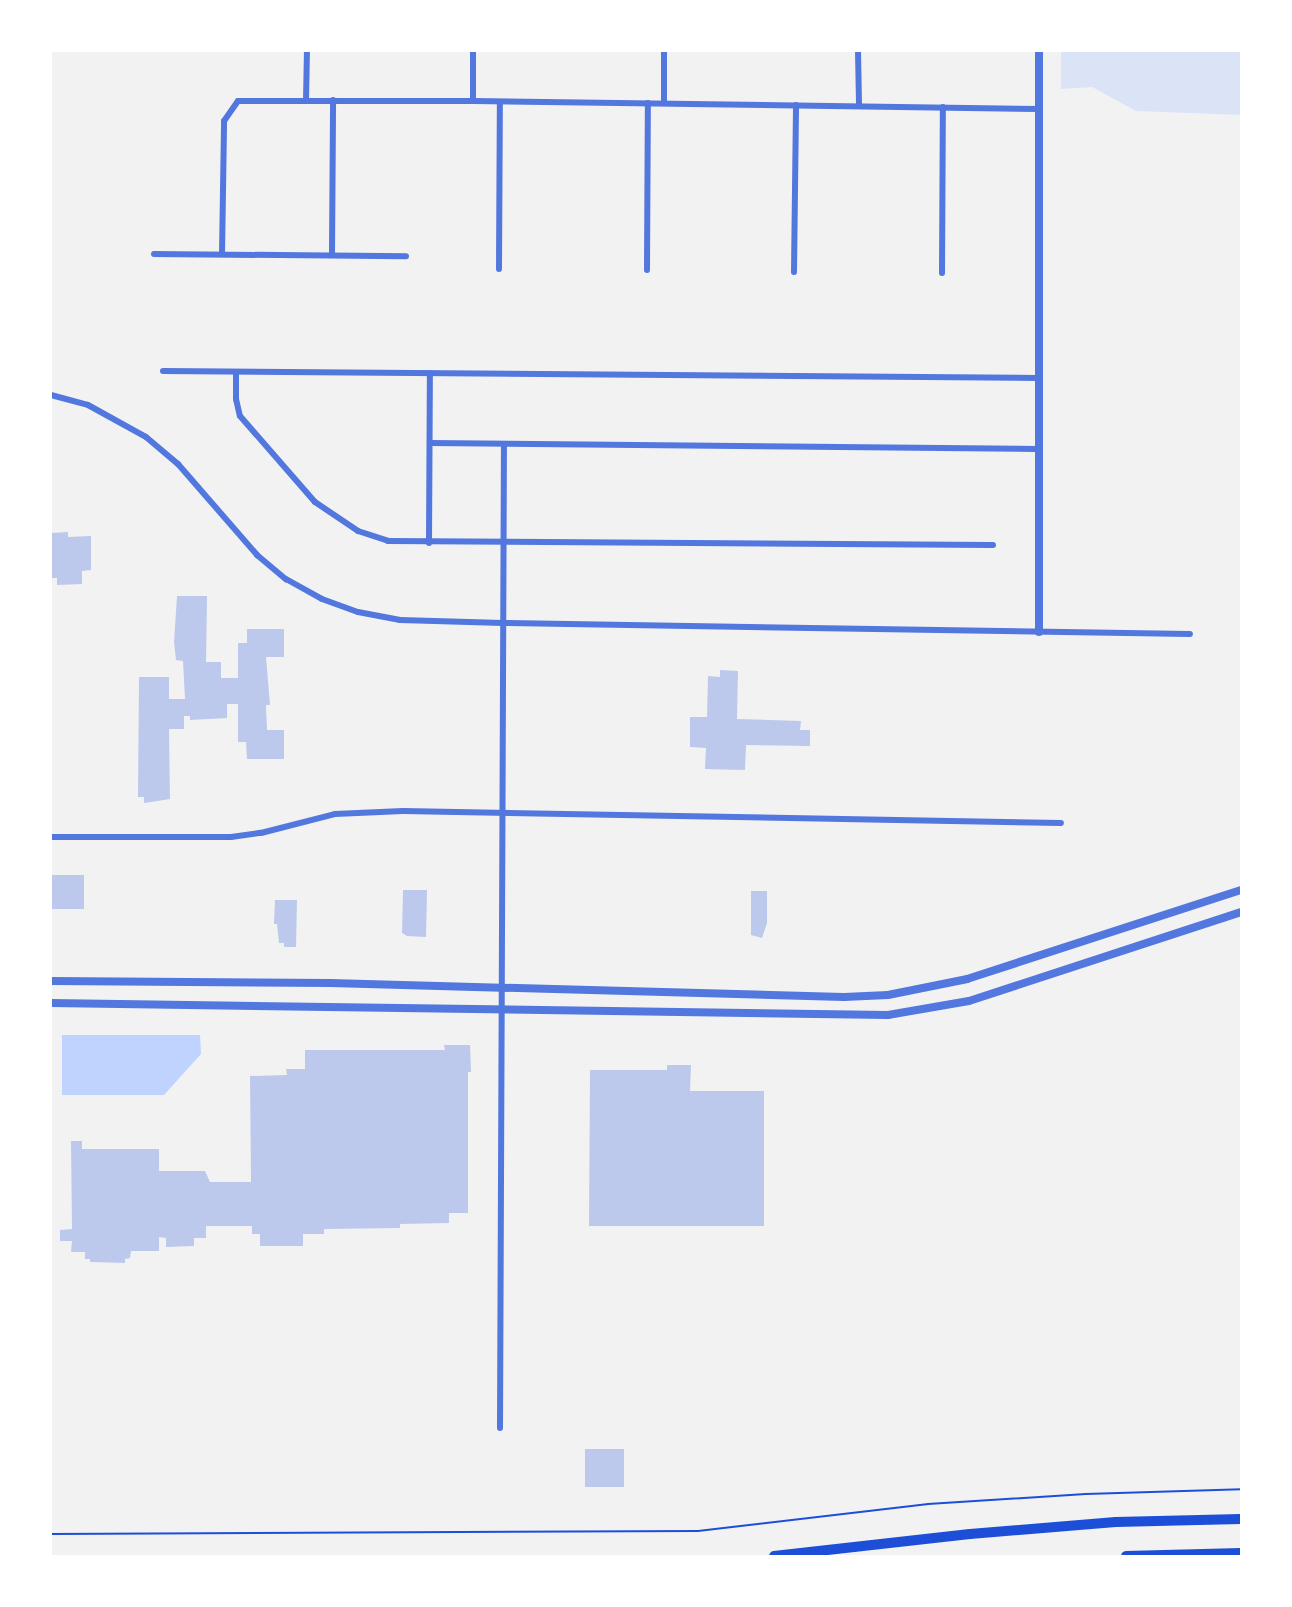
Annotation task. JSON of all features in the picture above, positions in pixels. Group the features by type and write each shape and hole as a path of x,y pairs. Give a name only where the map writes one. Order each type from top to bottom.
{"highway":[{"path":"774,1556 866,1551 1116,1522 1241,1519"},
{"path":"1126,1556 1241,1553"}],"street":[{"path":"306,101 307,51"},
{"path":"472,51 473,101"},
{"path":"664,51 664,103"},
{"path":"858,51 859,105"},
{"path":"1039,51 1039,632"},
{"path":"332,255 333,100"},
{"path":"222,254 224,121 238,101 796,104 1040,109"},
{"path":"499,269 500,102"},
{"path":"647,270 648,103"},
{"path":"794,272 796,104"},
{"path":"942,273 943,107"},
{"path":"154,254 406,256"},
{"path":"163,371 1038,378"},
{"path":"236,372 236,399 240,416 315,502 358,531 400,543 993,545"},
{"path":"429,543 430,373"},
{"path":"51,395 88,405 146,438 178,464 257,555 286,579 321,599 358,612 400,620 503,623 1190,634"},
{"path":"430,443 1038,449"},
{"path":"500,1428 504,444"},
{"path":"51,837 231,837 261,833 335,814 503,813 1061,823"},
{"path":"51,981 280,982 845,997 888,995 967,979 1241,890"},
{"path":"51,1003 887,1015 970,1001 1241,912"}],"path":[{"path":"51,1534 698,1531 928,1504 1099,1493 1241,1489"}],"shaded area":[{"path":"1061,51 1241,51 1241,115 1136,111 1092,87 1061,89"}],"water":[{"path":"62,1035 200,1035 201,1054 164,1095 62,1095"}],"building":[{"path":"68,532 68,537 91,536 91,570 82,571 82,584 57,585 57,578 51,578 51,533"},
{"path":"177,596 207,596 206,662 221,662 221,678 238,678 238,643 247,643 247,629 284,629 284,657 266,657 270,705 266,705 267,730 284,730 284,759 247,759 246,742 238,742 238,704 227,704 227,718 190,720 190,716 184,716 184,729 169,729 170,799 144,803 144,797 138,797 139,677 169,677 169,699 185,699 183,661 176,660 174,642"},
{"path":"720,670 738,671 737,719 801,721 800,730 810,730 810,746 746,745 745,770 705,769 706,748 690,747 690,717 707,717 708,676 720,677"},
{"path":"51,875 84,875 84,909 51,909"},
{"path":"403,890 427,890 426,937 407,936 402,933"},
{"path":"751,891 767,891 767,923 762,938 751,935"},
{"path":"275,900 297,900 296,947 284,947 284,943 279,943 277,924 274,924"},
{"path":"444,1045 470,1045 471,1072 468,1072 468,1213 449,1213 449,1223 400,1224 400,1228 324,1229 324,1234 303,1234 303,1246 260,1246 260,1234 252,1234 252,1226 206,1226 206,1238 194,1238 194,1246 166,1247 166,1238 159,1237 159,1251 131,1251 130,1258 125,1259 125,1263 90,1262 90,1259 85,1259 85,1252 71,1252 72,1241 60,1241 60,1230 72,1229 71,1141 82,1141 82,1149 159,1149 159,1171 205,1171 210,1182 251,1182 250,1076 287,1075 286,1069 305,1069 305,1050 445,1050"},
{"path":"667,1065 691,1065 690,1091 764,1091 764,1226 589,1226 590,1070 667,1070"},
{"path":"585,1449 624,1449 624,1487 585,1487"}]}
